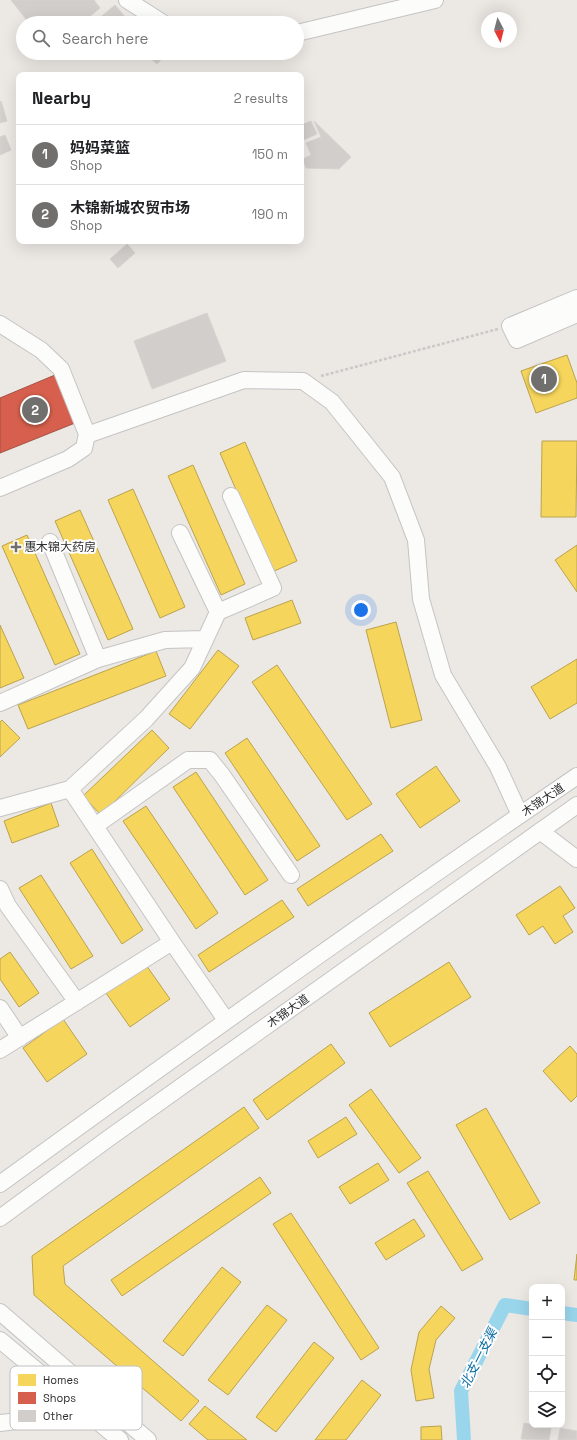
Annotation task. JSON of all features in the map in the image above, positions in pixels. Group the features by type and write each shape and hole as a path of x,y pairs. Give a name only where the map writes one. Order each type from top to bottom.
{"street":[{"path":"127,0 152,16"},
{"path":"304,31 435,0"},
{"path":"577,298 510,326 518,340 577,314"},
{"path":"0,324 41,350 61,369 85,442"},
{"path":"0,488 68,459 85,442 244,380 303,380 332,402 392,477 416,540 421,599 442,675 498,767 520,815"},
{"path":"0,808 70,789 146,719 192,668 218,612 273,588 231,496"},
{"path":"180,533 218,612"},
{"path":"50,542 98,659"},
{"path":"0,703 98,659 165,640 205,639"},
{"path":"95,826 188,760 210,760 291,875"},
{"name":"木锦大道","path":"0,1184 226,1020 577,776"},
{"path":"70,789 226,1020"},
{"name":"木锦大道","path":"0,1218 122,1129 577,805"},
{"path":"540,831 577,859"},
{"path":"0,889 8,906 78,1002"},
{"path":"0,1050 172,942"},
{"path":"0,1008 20,1038"},
{"path":"0,1312 62,1366"},
{"path":"0,1340 31,1366"},
{"path":"0,1423 10,1422"},
{"path":"108,1430 120,1440"},
{"path":"136,1430 148,1440"}],"path":[{"path":"303,380 510,326"}],"building: Homes":[{"path":"567,355 577,383 577,398 536,413 521,371"},
{"path":"542,441 577,441 576,517 541,517"},
{"path":"245,442 297,561 272,572 220,453"},
{"path":"193,465 245,584 221,595 168,476"},
{"path":"133,489 185,607 160,618 108,500"},
{"path":"80,510 133,629 108,640 55,521"},
{"path":"27,535 80,654 55,665 2,546"},
{"path":"577,545 577,592 555,560"},
{"path":"292,600 301,623 253,640 245,618"},
{"path":"396,622 422,720 391,728 366,630"},
{"path":"0,625 24,678 0,688"},
{"path":"218,650 239,666 190,729 169,714"},
{"path":"156,651 166,676 28,729 18,705"},
{"path":"577,659 577,703 550,719 531,687"},
{"path":"277,665 372,804 347,820 252,682"},
{"path":"2,720 20,738 0,757 0,722"},
{"path":"152,730 169,748 101,815 83,796"},
{"path":"247,738 320,846 297,861 225,753"},
{"path":"436,766 460,801 420,828 396,794"},
{"path":"196,772 268,880 245,895 173,787"},
{"path":"51,803 59,826 12,843 4,821"},
{"path":"146,806 218,913 196,929 123,821"},
{"path":"381,834 393,851 308,906 297,889"},
{"path":"92,849 143,930 122,944 70,863"},
{"path":"41,875 93,956 71,969 19,888"},
{"path":"560,886 575,908 563,916 573,932 555,944 543,926 529,935 516,915"},
{"path":"282,900 294,917 209,972 198,955"},
{"path":"10,952 39,993 19,1007 0,979 0,959"},
{"path":"449,962 471,997 390,1047 369,1013"},
{"path":"146,965 170,999 130,1027 106,993"},
{"path":"63,1019 87,1054 47,1082 23,1048"},
{"path":"331,1044 345,1063 267,1120 253,1100"},
{"path":"570,1046 577,1054 577,1096 571,1102 543,1071"},
{"path":"371,1089 421,1158 399,1173 349,1105"},
{"path":"244,1107 259,1128 63,1266 65,1284 199,1401 181,1421 142,1388 142,1366 117,1366 34,1295 32,1256"},
{"path":"486,1108 540,1203 510,1220 456,1125"},
{"path":"346,1117 357,1134 318,1158 308,1141"},
{"path":"378,1163 389,1180 350,1204 339,1187"},
{"path":"428,1171 483,1259 462,1271 407,1183"},
{"path":"260,1177 271,1193 122,1296 111,1280"},
{"path":"291,1213 379,1348 361,1360 273,1224"},
{"path":"414,1219 425,1236 386,1260 375,1243"},
{"path":"577,1254 577,1280 574,1280"},
{"path":"222,1267 241,1282 183,1356 163,1341"},
{"path":"267,1305 287,1320 228,1395 208,1380"},
{"path":"441,1306 455,1318 436,1340 429,1369 434,1398 416,1401 411,1370 419,1332"},
{"path":"314,1342 334,1358 276,1432 256,1417"},
{"path":"362,1380 381,1395 346,1440 315,1440"},
{"path":"205,1406 247,1440 208,1440 189,1424"},
{"path":"441,1426 442,1440 421,1440 421,1427"}],"building: Shops":[{"path":"55,375 75,423 0,453 0,398"}],"building: Other":[{"path":"11,0 94,0 100,8 90,16 24,16"},
{"path":"115,5 124,16 102,16"},
{"path":"152,60 161,60 157,64"},
{"path":"1,101 7,121 0,123 0,102"},
{"path":"311,121 317,134 304,140 304,124"},
{"path":"314,121 351,157 339,169 306,168 304,158 311,155 306,143 321,137"},
{"path":"5,135 11,150 0,155 0,137"},
{"path":"127,244 135,253 118,268 110,259"},
{"path":"207,313 226,361 152,389 134,341"},
{"path":"524,1423 529,1424 529,1428 551,1428 549,1440 521,1439"},
{"path":"560,1428 577,1431 577,1440 558,1440"}],"waterway":[{"name":"北支一支渠","path":"464,1440 461,1391 505,1305 529,1309"},
{"name":"北支一支渠","path":"565,1313 577,1315"}],"place":[{"name":"妈妈菜篮","path":"544,379"},
{"name":"木锦新城农贸市场","path":"35,410"},
{"name":"惠木锦大药房","path":"16,547"}]}
